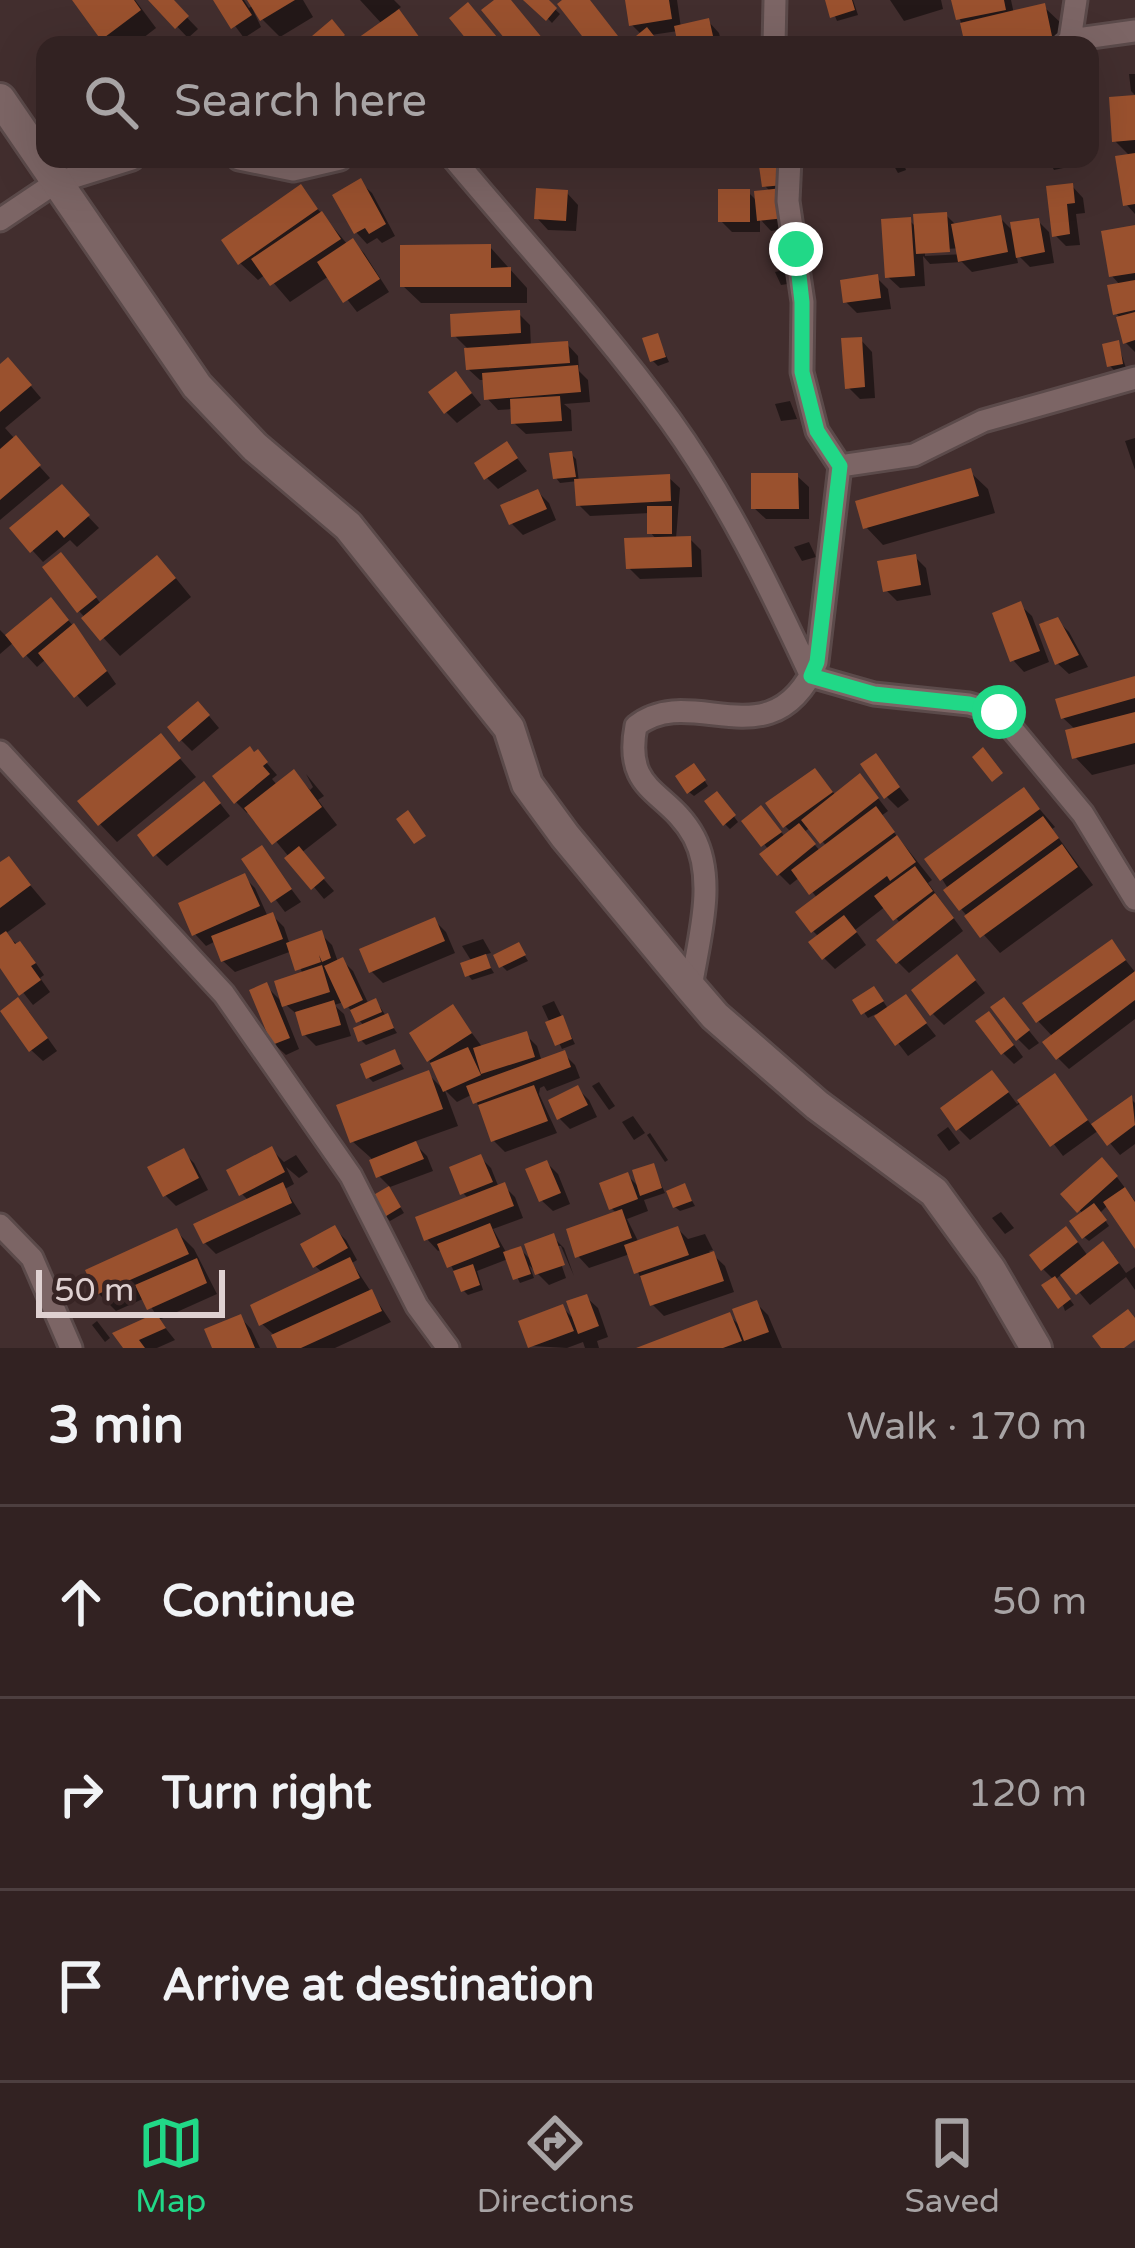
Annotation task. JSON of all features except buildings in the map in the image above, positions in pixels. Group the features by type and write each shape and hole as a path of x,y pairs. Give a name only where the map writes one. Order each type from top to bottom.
{"street":[{"path":"773,36 775,0"},
{"path":"1068,36 1076,0"},
{"path":"1099,37 1135,31"},
{"path":"0,99 36,154"},
{"path":"45,168 197,386 255,448 348,526 509,728 527,784 691,988 715,1016 818,1105 934,1192 990,1269 1036,1348"},
{"path":"0,220 55,183 104,168"},
{"path":"461,168 668,418 736,526 811,676 874,694 969,704 999,712 1083,814 1135,899"},
{"path":"691,988 705,872 693,836 639,775 631,754 636,726 650,715 668,711 752,719 782,707 811,676 817,662 840,466 817,431 802,372 802,302 788,202 790,168"},
{"path":"840,466 914,454 983,421 1135,378"},
{"path":"0,752 224,994 351,1176 417,1306 448,1348"},
{"path":"0,1225 32,1258 71,1348"}],"route":[{"path":"796,249 802,372 817,431 840,466 817,662 811,676 874,694 969,704 999,712"}]}
